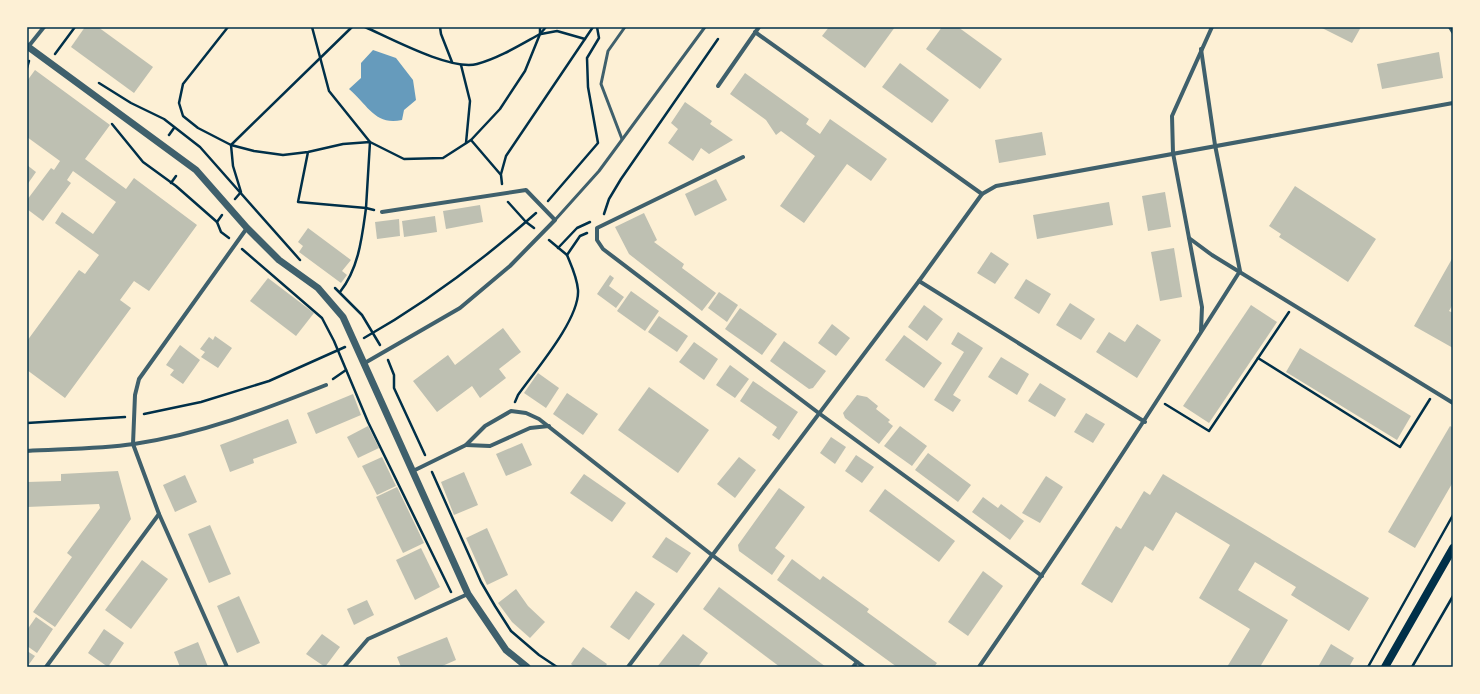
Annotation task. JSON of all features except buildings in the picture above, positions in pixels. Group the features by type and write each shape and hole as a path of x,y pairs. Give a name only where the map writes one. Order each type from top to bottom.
{"main road":[{"path":"1385,667 1453,548"}],"street":[{"path":"44,27 27,47 196,170 247,228 279,260 318,288 343,317 468,594 506,650 527,667"},
{"path":"718,86 759,27"},
{"path":"1201,333 1202,306 1173,153 1172,116 1212,27"},
{"path":"1450,27 1453,32"},
{"path":"755,32 982,194"},
{"path":"979,667 1145,422 1240,271 1215,146 1201,50"},
{"path":"628,667 712,554 820,414 982,194 996,186 1453,103"},
{"path":"742,156 597,228 597,240 603,249 820,414 1042,576"},
{"path":"363,364 385,353 460,308 510,266 555,220 526,190 382,212"},
{"path":"227,667 159,514 133,444 133,417 135,395 139,379 247,228"},
{"path":"1189,238 1212,255 1453,403"},
{"path":"919,281 1145,422"},
{"path":"27,451 133,444 202,430 262,411 326,385"},
{"path":"413,471 466,445 484,426 511,411 526,413 549,426 712,554 864,667"},
{"path":"466,445 490,446 530,428 549,426"},
{"path":"46,667 159,514"},
{"path":"344,667 368,639 468,594"},
{"path":"853,667 857,662"}],"lane":[{"path":"622,139 601,84 608,51 625,27"},
{"path":"555,220 599,171 705,27"}],"path":[{"path":"41,57 51,58 75,27"},
{"path":"228,27 183,84 179,103 183,116 198,128 231,145 254,151 283,155 308,152 343,144 370,142"},
{"path":"312,27 329,91 370,142 404,159 442,158 471,140 500,109 525,71 540,34 546,27"},
{"path":"231,145 352,27"},
{"path":"365,27 428,56 461,65 476,65 506,52 540,34 557,31 585,38"},
{"path":"440,27 441,34 452,62"},
{"path":"540,27 540,34"},
{"path":"511,411 518,395 572,318 578,292 576,274 567,255 542,233 526,222 503,193 501,175 506,156 593,27"},
{"path":"598,218 604,214 609,199 621,179 718,39"},
{"path":"28,62 33,64"},
{"path":"461,65 470,101 466,143"},
{"path":"92,78 131,104 164,120 200,147 301,261"},
{"path":"107,120 113,124 143,162 176,186 217,222 221,232 322,318 338,351 368,422 455,600"},
{"path":"169,135 174,128"},
{"path":"471,140 501,175"},
{"path":"340,292 347,283 360,251 366,208 370,142"},
{"path":"27,423 133,417 201,402 269,381 355,343 442,289 497,247 543,207 598,143"},
{"path":"231,145 233,166 241,192"},
{"path":"308,152 298,202 366,208 382,212"},
{"path":"171,183 176,176"},
{"path":"217,222 228,207"},
{"path":"558,248 577,228 591,221"},
{"path":"567,255 580,236 597,228"},
{"path":"329,284 340,292 362,315 385,353 394,375 394,388 481,582 494,606 511,631 539,655 556,667"},
{"path":"1159,400 1209,431 1294,305"},
{"path":"1258,358 1400,447 1434,392"},
{"path":"326,385 346,370"},
{"path":"1368,667 1453,516"},
{"path":"1412,667 1453,596"}],"water":[{"path":"373,50 396,58 413,80 416,100 404,110 402,120 385,120 378,117 372,113 349,89 361,78 361,63"}]}
